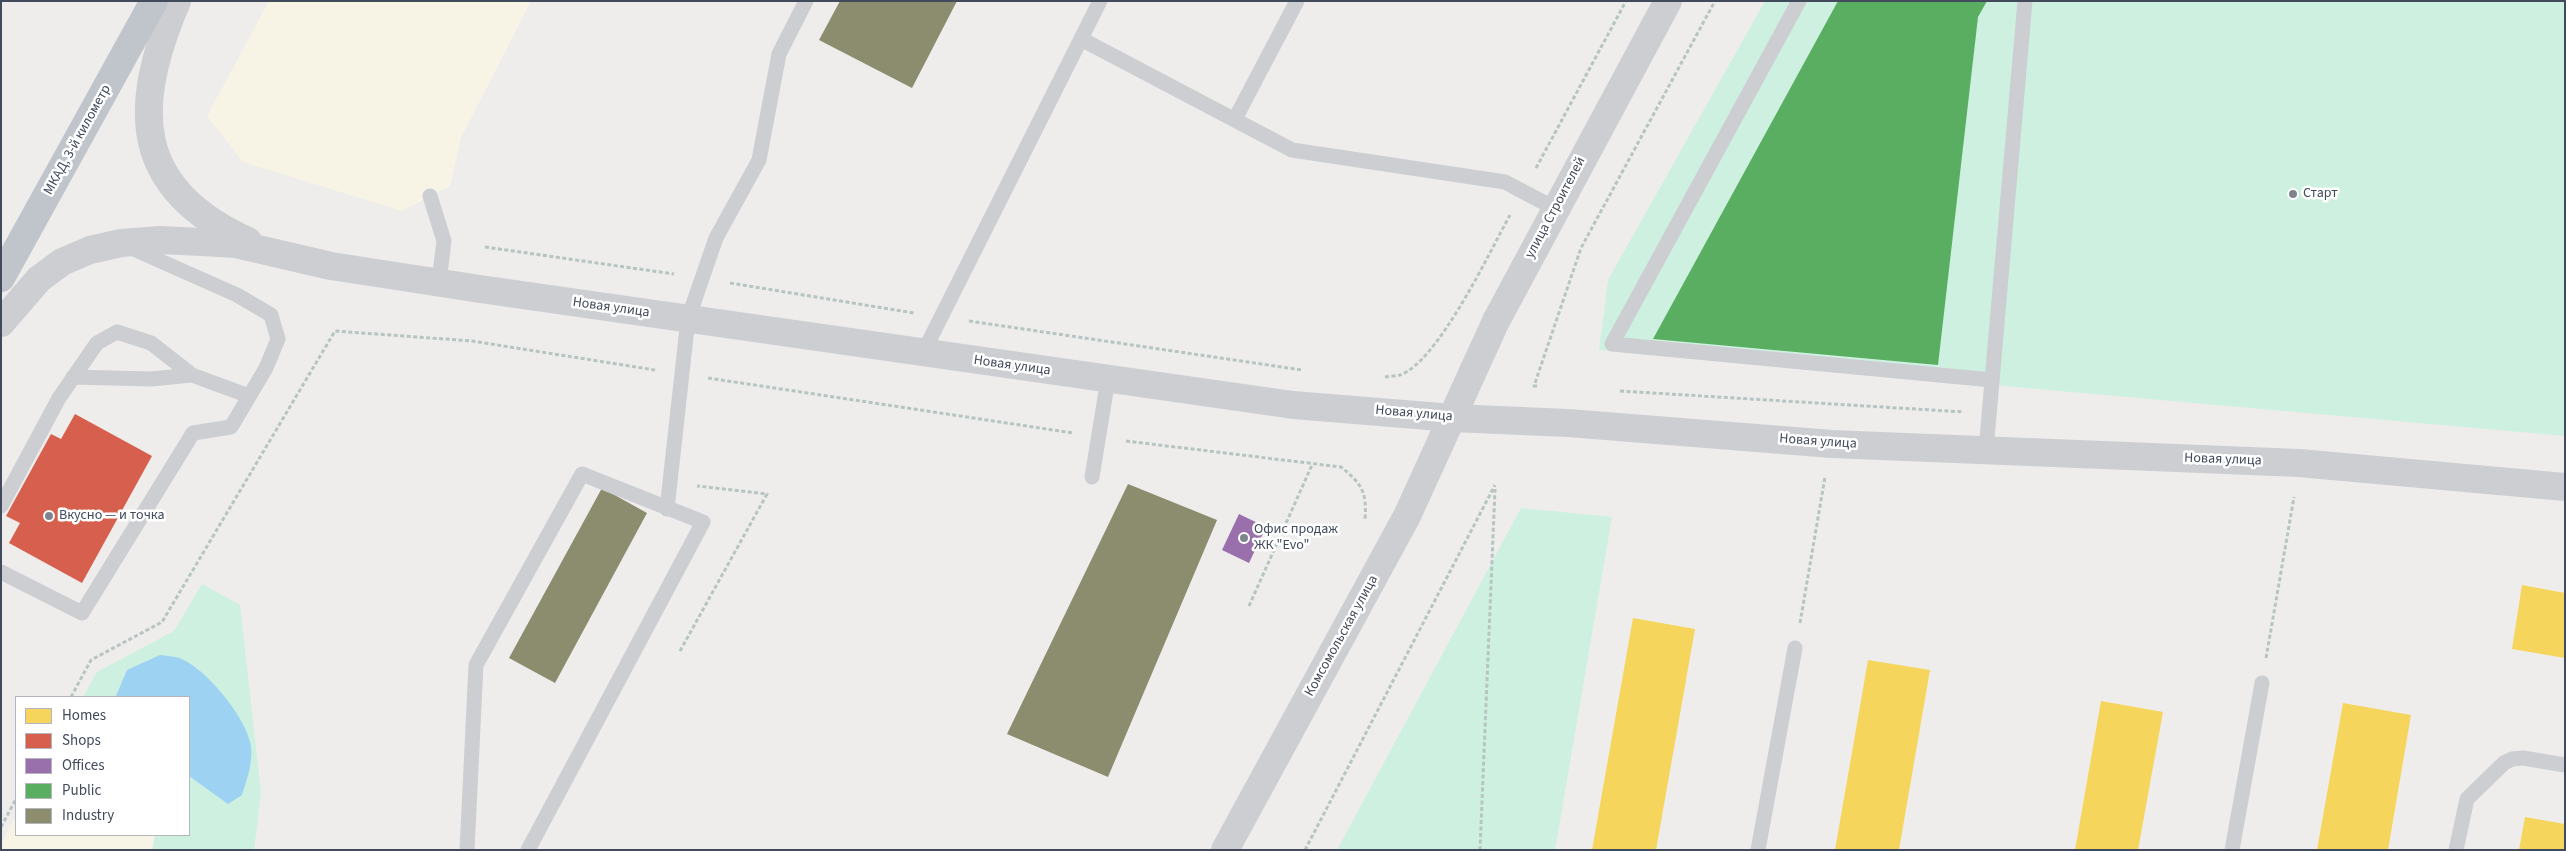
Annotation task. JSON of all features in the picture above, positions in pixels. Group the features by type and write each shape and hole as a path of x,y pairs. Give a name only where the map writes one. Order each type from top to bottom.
{"highway":[{"name":"МКАД, 3-й километр","path":"1,278 154,1"}],"street":[{"path":"177,1 154,62 149,94 148,124 155,153 170,182 189,204 238,236 273,252"},
{"name":"улица Строителей","path":"1452,418 1496,321 1668,1"},
{"path":"1,323 39,279 62,262 90,250 121,243 160,240 236,244 273,252"},
{"name":"Новая улица","path":"273,252 331,266 923,353 1294,405 1452,418 1568,423 1832,444 2299,463 2565,487"},
{"name":"Комсомольская улица","path":"1225,850 1407,516 1452,418"}],"lane":[{"path":"667,509 688,319 716,238 759,160 779,54 806,1"},
{"path":"923,353 1100,1"},
{"path":"1236,119 1296,1"},
{"path":"1798,1 1612,344 1898,366 1992,380"},
{"path":"1986,450 2025,1"},
{"path":"1081,39 1292,150 1505,182 1556,209"},
{"path":"430,196 444,241 439,282"},
{"path":"1,572 82,613 193,433 231,427 266,368 278,339 271,315 237,295 121,243"},
{"path":"1,506 59,398 97,343 117,332 151,343 192,375 249,396"},
{"path":"74,377 150,379 192,375"},
{"path":"1092,477 1108,379"},
{"path":"467,850 476,665 582,474 702,522 528,850"},
{"path":"1758,850 1795,648"},
{"path":"2232,850 2262,683"},
{"path":"2456,850 2467,799 2504,763 2512,759 2523,758 2565,765"}],"path":[{"path":"1534,386 1581,248 1716,1"},
{"path":"485,247 701,278 942,317 1307,370"},
{"path":"72,696 91,660 162,622 335,331 472,341 1099,437 1341,468 1356,479 1366,496 1366,519 1362,528"},
{"path":"1379,378 1401,375 1425,356 1439,338"},
{"path":"2270,637 2299,463"},
{"path":"1249,606 1312,465"},
{"path":"680,651 767,494 690,485"},
{"path":"1305,850 1495,486 1480,850"},
{"path":"1802,607 1818,512"},
{"path":"1,826 15,801"}],"shaded area":[{"path":"269,1 531,1 461,138 450,186 402,211 243,162 207,116"},
{"path":"15,818 15,836 155,836 152,850 1,850 1,844"}],"green space":[{"name":"Старт","path":"1765,1 2565,1 2565,436 1599,350 1608,280"},
{"path":"1521,508 1612,517 1555,850 1337,850"},
{"path":"202,584 240,605 261,792 254,850 152,850 155,836 190,836 190,696 84,696 97,672 174,631"}],"water":[{"path":"160,655 172,656 189,663 212,682 242,722 251,746 248,777 242,795 228,804 190,777 190,696 116,696 127,670"}],"building: Homes":[{"path":"2522,585 2565,593 2565,658 2512,649"},
{"path":"1633,618 1695,629 1656,850 1592,850"},
{"path":"1868,660 1930,670 1899,850 1835,850"},
{"path":"2101,701 2163,712 2138,850 2075,850"},
{"path":"2343,703 2411,715 2388,850 2317,850"},
{"path":"2525,817 2565,824 2565,850 2519,850"}],"building: Shops":[{"path":"75,414 152,456 82,583 9,543 20,523 6,516 51,434 61,439"}],"building: Offices":[{"name":"Офис продаж ЖК \"Evo\"","path":"1239,514 1266,527 1249,563 1222,550"}],"building: Public":[{"path":"1838,1 1987,1 1978,17 1938,365 1653,339"}],"building: Industry":[{"path":"840,1 957,1 912,88 819,40"},
{"path":"1128,484 1217,520 1108,777 1007,734"},
{"path":"602,488 647,513 555,683 509,658"}],"place":[{"name":"Старт","path":"2293,194"},
{"name":"Вкусно — и точка","path":"49,516"},
{"name":"Офис продаж ЖК \"Evo\"","path":"1244,538"}]}
